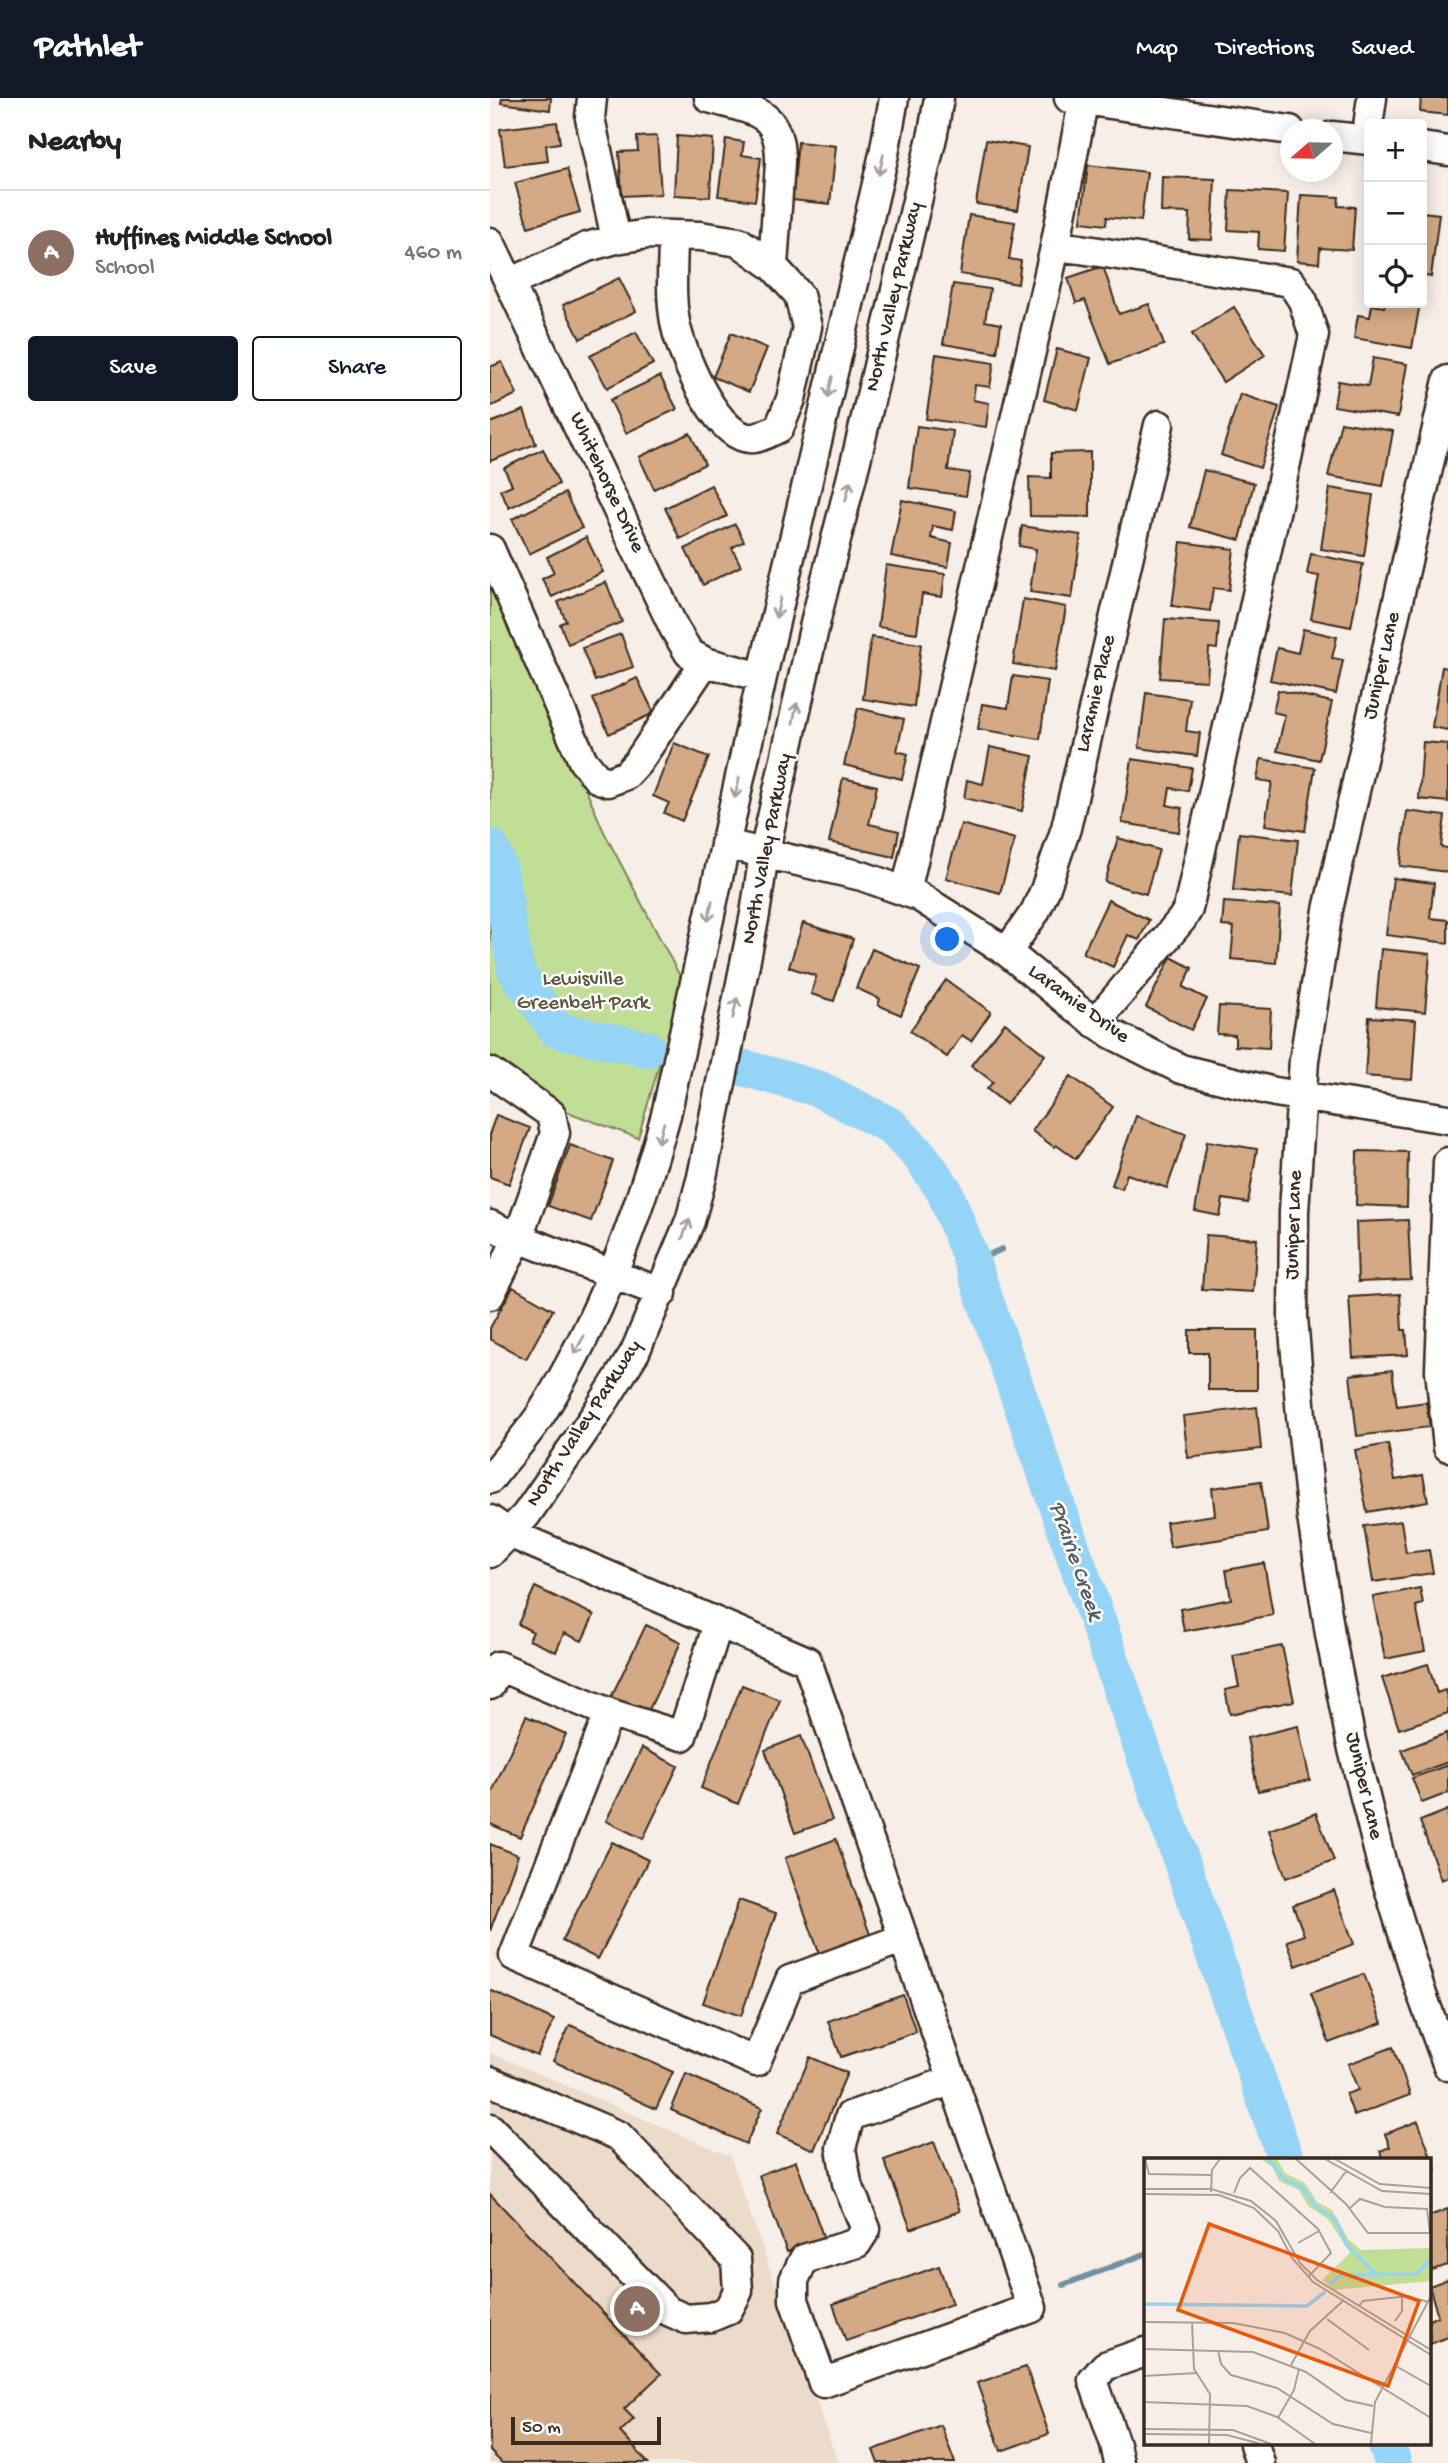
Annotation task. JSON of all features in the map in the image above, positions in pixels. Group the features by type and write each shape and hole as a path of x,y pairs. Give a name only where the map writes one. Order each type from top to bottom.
{"street":[{"path":"592,98 590,118 617,239"},
{"path":"709,98 758,113 775,126 780,146 780,163 773,266"},
{"name":"North Valley Parkway","path":"490,1479 542,1413 585,1335 614,1274 646,1186 666,1115 762,677 884,154 894,98"},
{"name":"North Valley Parkway","path":"490,1553 500,1527 526,1515 635,1352 690,1221 702,1177 755,914 764,854 817,615 856,460 939,98"},
{"path":"906,891 1054,252 1079,98 1213,109 1280,127"},
{"path":"1370,119 1372,98"},
{"path":"1343,137 1364,140"},
{"path":"1427,148 1448,151"},
{"path":"510,283 587,247 617,239 648,234 673,234 739,242 773,266 799,295 807,327 791,399 779,428 754,438 736,435 718,419 686,356 677,330 672,296 673,234"},
{"name":"Whitehorse Drive","path":"490,242 674,628 689,653 705,662 762,677"},
{"path":"1054,252 1064,247 1080,249 1291,282 1303,301 1314,335 1188,909 1095,1023"},
{"name":"Juniper Lane","path":"1448,380 1328,910 1301,1094 1294,1211 1293,1317 1301,1416 1320,1569 1349,1728 1382,1865 1421,1992 1448,2066"},
{"name":"Laramie Place","path":"1007,952 1035,912 1066,828 1159,425"},
{"path":"490,549 583,761 597,778 608,782 626,775 638,762 705,662"},
{"name":"Laramie Drive","path":"725,844 862,876 918,896 1007,952 1095,1023 1181,1069 1275,1092 1448,1119"},
{"path":"490,1072 551,1114 555,1133 518,1238 490,1294"},
{"path":"1448,1162 1440,1370 1448,1447"},
{"path":"490,1225 662,1293"},
{"path":"500,1527 807,1661 904,1938 1032,2308 822,2383 794,2300 794,2280 804,2259 857,2243 866,2229 847,2183 841,2148 850,2116 953,2080"},
{"path":"490,1685 498,1666 609,1713 682,1736 718,1624"},
{"path":"609,1713 514,1956 756,2062 790,1980 904,1938"},
{"path":"490,2081 618,2136 736,2259 738,2291 728,2310 711,2317 686,2319 668,2311 490,2128"},
{"path":"1119,2463 1093,2380 1105,2366 1144,2352"},
{"path":"1255,2446 1260,2463"}],"shaded area":[{"path":"490,2053 730,2156 838,2463 490,2463"}],"green space":[{"name":"Lewisville Greenbelt Park","path":"490,566 604,832 683,982 638,1138 573,1114 490,1074"}],"building":[{"path":"502,98 551,98 550,110 501,103"},
{"path":"1421,98 1448,98 1448,115 1420,112"},
{"path":"557,122 560,143 546,145 548,161 505,166 500,129"},
{"path":"657,136 661,194 622,196 619,152 638,151 637,137"},
{"path":"677,136 713,139 710,197 674,195"},
{"path":"726,139 744,142 742,155 761,158 755,201 718,196"},
{"path":"986,140 1028,147 1018,210 976,204"},
{"path":"798,142 836,146 830,204 792,200"},
{"path":"1088,165 1147,172 1141,221 1107,217 1106,225 1081,222"},
{"path":"567,169 580,212 528,227 515,183"},
{"path":"1162,177 1215,179 1212,240 1189,239 1190,213 1161,212"},
{"path":"1230,190 1288,193 1284,251 1258,249 1259,232 1228,230"},
{"path":"1301,195 1339,197 1338,206 1355,207 1352,250 1320,248 1319,263 1297,261"},
{"path":"1427,213 1439,214 1431,277 1427,276"},
{"path":"969,215 1015,222 1009,259 1021,261 1018,284 960,274"},
{"path":"1103,266 1119,314 1149,304 1164,345 1110,364 1085,300 1076,303 1068,278"},
{"path":"619,278 636,311 580,339 563,305"},
{"path":"953,284 990,289 985,321 1001,324 997,353 943,344"},
{"path":"1234,307 1265,355 1223,382 1192,334"},
{"path":"1372,308 1419,308 1412,348 1354,338 1358,315 1370,317"},
{"path":"636,332 653,364 607,388 590,356"},
{"path":"731,333 767,348 749,392 713,377"},
{"path":"1057,349 1091,358 1078,410 1044,400"},
{"path":"936,354 994,363 990,387 975,385 973,400 989,403 986,427 926,419"},
{"path":"1373,358 1407,364 1398,417 1334,406 1338,381 1368,386"},
{"path":"502,362 517,394 490,407 490,367"},
{"path":"660,376 677,409 626,433 610,400"},
{"path":"1240,394 1279,407 1260,468 1221,455"},
{"path":"524,410 536,444 490,461 490,423"},
{"path":"1341,422 1393,431 1383,486 1328,476"},
{"path":"917,426 953,431 948,470 970,473 966,496 909,488"},
{"path":"690,433 705,464 654,489 639,457"},
{"path":"543,449 559,484 509,508 500,490 512,485 504,468"},
{"path":"1090,452 1090,517 1030,516 1029,477 1051,478 1051,453"},
{"path":"1204,470 1254,483 1240,540 1190,527"},
{"path":"711,485 727,516 680,539 665,508"},
{"path":"1330,488 1373,495 1364,556 1321,549"},
{"path":"565,493 582,528 529,554 512,519"},
{"path":"902,500 956,511 953,530 933,526 931,538 952,543 948,567 891,556"},
{"path":"735,524 744,541 732,548 741,566 703,585 685,549"},
{"path":"1022,526 1081,535 1072,598 1030,592 1036,549 1019,546"},
{"path":"586,537 603,572 552,597 542,579 554,573 547,557"},
{"path":"1181,542 1234,549 1229,590 1213,588 1210,611 1172,606"},
{"path":"1311,554 1363,564 1351,627 1311,619 1319,576 1307,574"},
{"path":"886,565 945,574 942,597 922,594 917,633 878,627"},
{"path":"606,582 622,622 568,644 560,624 566,621 558,602"},
{"path":"1023,599 1066,607 1055,671 1013,664"},
{"path":"1165,619 1219,623 1217,649 1209,648 1207,681 1160,678"},
{"path":"1303,629 1337,637 1332,658 1343,660 1336,694 1270,680 1277,648 1298,653"},
{"path":"621,634 633,667 595,681 582,648"},
{"path":"871,637 921,644 914,707 863,699"},
{"path":"1442,667 1448,668 1448,730 1432,727"},
{"path":"1013,676 1048,681 1040,739 978,729 982,704 1008,708"},
{"path":"637,678 654,713 609,734 593,699"},
{"path":"1278,690 1332,702 1319,760 1277,751 1285,715 1273,712"},
{"path":"1146,693 1190,699 1186,731 1200,733 1197,756 1139,748"},
{"path":"858,708 904,719 897,751 908,754 902,779 844,765"},
{"path":"1423,742 1448,744 1448,802 1419,799"},
{"path":"674,743 709,757 682,821 664,813 669,803 653,796"},
{"path":"990,747 1033,756 1022,811 964,798 967,780 983,784"},
{"path":"1132,759 1192,768 1188,791 1170,788 1167,805 1182,808 1179,832 1122,823"},
{"path":"1261,759 1315,768 1305,831 1265,825 1272,782 1257,780"},
{"path":"843,778 877,786 869,824 899,831 894,857 829,842"},
{"path":"1407,811 1445,816 1441,847 1448,848 1448,872 1400,866"},
{"path":"961,824 1015,839 1000,893 946,878"},
{"path":"1239,833 1298,840 1292,896 1233,890"},
{"path":"1118,838 1159,850 1146,894 1105,882"},
{"path":"1393,878 1434,883 1430,918 1448,920 1448,943 1386,935"},
{"path":"1108,900 1149,920 1139,940 1128,935 1113,967 1083,953"},
{"path":"1224,902 1280,906 1276,963 1231,959 1234,927 1222,926"},
{"path":"803,923 853,939 834,1001 811,994 816,976 789,967"},
{"path":"872,949 920,969 901,1015 878,1005 880,999 856,988"},
{"path":"1381,949 1430,954 1425,1012 1376,1007"},
{"path":"1171,957 1192,968 1183,987 1207,999 1191,1030 1146,1007"},
{"path":"946,980 991,1012 971,1041 962,1035 947,1057 910,1031"},
{"path":"1219,1006 1271,1009 1269,1048 1235,1046 1235,1035 1217,1034"},
{"path":"1369,1017 1416,1020 1412,1080 1365,1076"},
{"path":"1005,1023 1045,1055 1006,1104 987,1089 993,1082 971,1065"},
{"path":"1071,1076 1113,1107 1076,1159 1032,1131"},
{"path":"496,1115 530,1128 509,1184 490,1177 490,1132"},
{"path":"1136,1116 1186,1134 1167,1188 1127,1174 1122,1189 1112,1185"},
{"path":"1207,1141 1257,1149 1248,1203 1223,1199 1220,1216 1195,1211"},
{"path":"570,1145 613,1161 591,1221 548,1206"},
{"path":"1357,1151 1408,1152 1407,1207 1356,1205"},
{"path":"1408,1220 1411,1280 1358,1282 1356,1222"},
{"path":"1206,1235 1257,1239 1253,1292 1202,1289"},
{"path":"513,1287 553,1310 526,1359 490,1339 490,1328"},
{"path":"1400,1294 1402,1330 1406,1330 1408,1355 1353,1358 1349,1297"},
{"path":"1189,1330 1257,1330 1257,1390 1208,1390 1208,1353 1189,1353"},
{"path":"1392,1370 1397,1406 1426,1402 1430,1427 1357,1436 1350,1375"},
{"path":"1257,1407 1261,1449 1188,1458 1183,1416"},
{"path":"1388,1444 1395,1480 1423,1475 1428,1501 1367,1512 1355,1450"},
{"path":"1261,1481 1268,1532 1170,1547 1166,1522 1215,1515 1212,1488"},
{"path":"1401,1521 1406,1553 1429,1550 1433,1573 1373,1582 1364,1526"},
{"path":"1264,1563 1273,1615 1184,1631 1180,1609 1231,1599 1226,1570"},
{"path":"535,1587 594,1615 582,1641 564,1633 556,1652 529,1640 533,1632 518,1624"},
{"path":"1420,1588 1423,1604 1416,1606 1425,1651 1385,1659 1373,1597"},
{"path":"646,1625 681,1642 647,1714 611,1697"},
{"path":"1282,1646 1294,1701 1230,1714 1225,1690 1239,1687 1233,1656"},
{"path":"1428,1664 1437,1693 1445,1690 1448,1713 1399,1729 1382,1678"},
{"path":"742,1685 780,1700 738,1804 701,1788"},
{"path":"526,1716 566,1734 520,1837 490,1824 490,1797"},
{"path":"1298,1726 1310,1780 1258,1791 1247,1738"},
{"path":"1447,1733 1448,1762 1412,1775 1402,1750"},
{"path":"801,1736 832,1820 795,1833 765,1750"},
{"path":"642,1748 678,1766 643,1839 606,1821"},
{"path":"1448,1765 1448,1793 1422,1803 1412,1778"},
{"path":"1448,1810 1448,1877 1441,1880 1420,1821"},
{"path":"1316,1813 1334,1861 1286,1878 1269,1830"},
{"path":"836,1839 873,1943 822,1961 785,1858"},
{"path":"612,1842 648,1860 598,1959 562,1941"},
{"path":"490,1844 518,1855 490,1931"},
{"path":"1334,1890 1354,1944 1296,1966 1287,1941 1304,1935 1293,1905"},
{"path":"739,1900 776,1913 741,2016 703,2003"},
{"path":"1364,1974 1382,2023 1329,2043 1311,1993"},
{"path":"490,1990 554,2020 537,2056 490,2035"},
{"path":"903,1995 916,2032 841,2057 828,2021"},
{"path":"570,2025 673,2072 656,2109 553,2061"},
{"path":"1393,2047 1410,2095 1354,2116 1346,2094 1358,2090 1348,2064"},
{"path":"810,2057 847,2073 814,2150 777,2134"},
{"path":"686,2074 762,2108 746,2144 671,2110"},
{"path":"1418,2121 1436,2171 1430,2174 1430,2158 1382,2158 1380,2151 1390,2147 1385,2134"},
{"path":"934,2142 960,2211 911,2229 884,2160"},
{"path":"796,2161 824,2239 787,2252 759,2175"},
{"path":"490,2194 661,2374 624,2409 634,2419 620,2432 648,2463 502,2463 490,2451"},
{"path":"1448,2209 1448,2265 1430,2271 1430,2216"},
{"path":"939,2266 952,2304 846,2341 833,2304"},
{"path":"1448,2279 1448,2337 1430,2344 1430,2320 1438,2316 1430,2286"},
{"path":"1026,2367 1049,2434 1001,2451 977,2383"},
{"path":"941,2425 955,2463 878,2463 873,2450"}],"waterway":[{"name":"Prairie Creek","path":"490,847 499,868 516,971 557,1030 648,1049"},
{"name":"Prairie Creek","path":"744,1068 819,1089 891,1126 921,1157 944,1190 969,1254 1285,2158"},
{"path":"971,1260 1002,1249"},
{"path":"1063,2285 1144,2254"},
{"name":"Prairie Creek","path":"1387,2446 1393,2463"}],"place":[{"name":"Huffines Middle School","path":"637,2309"}]}
